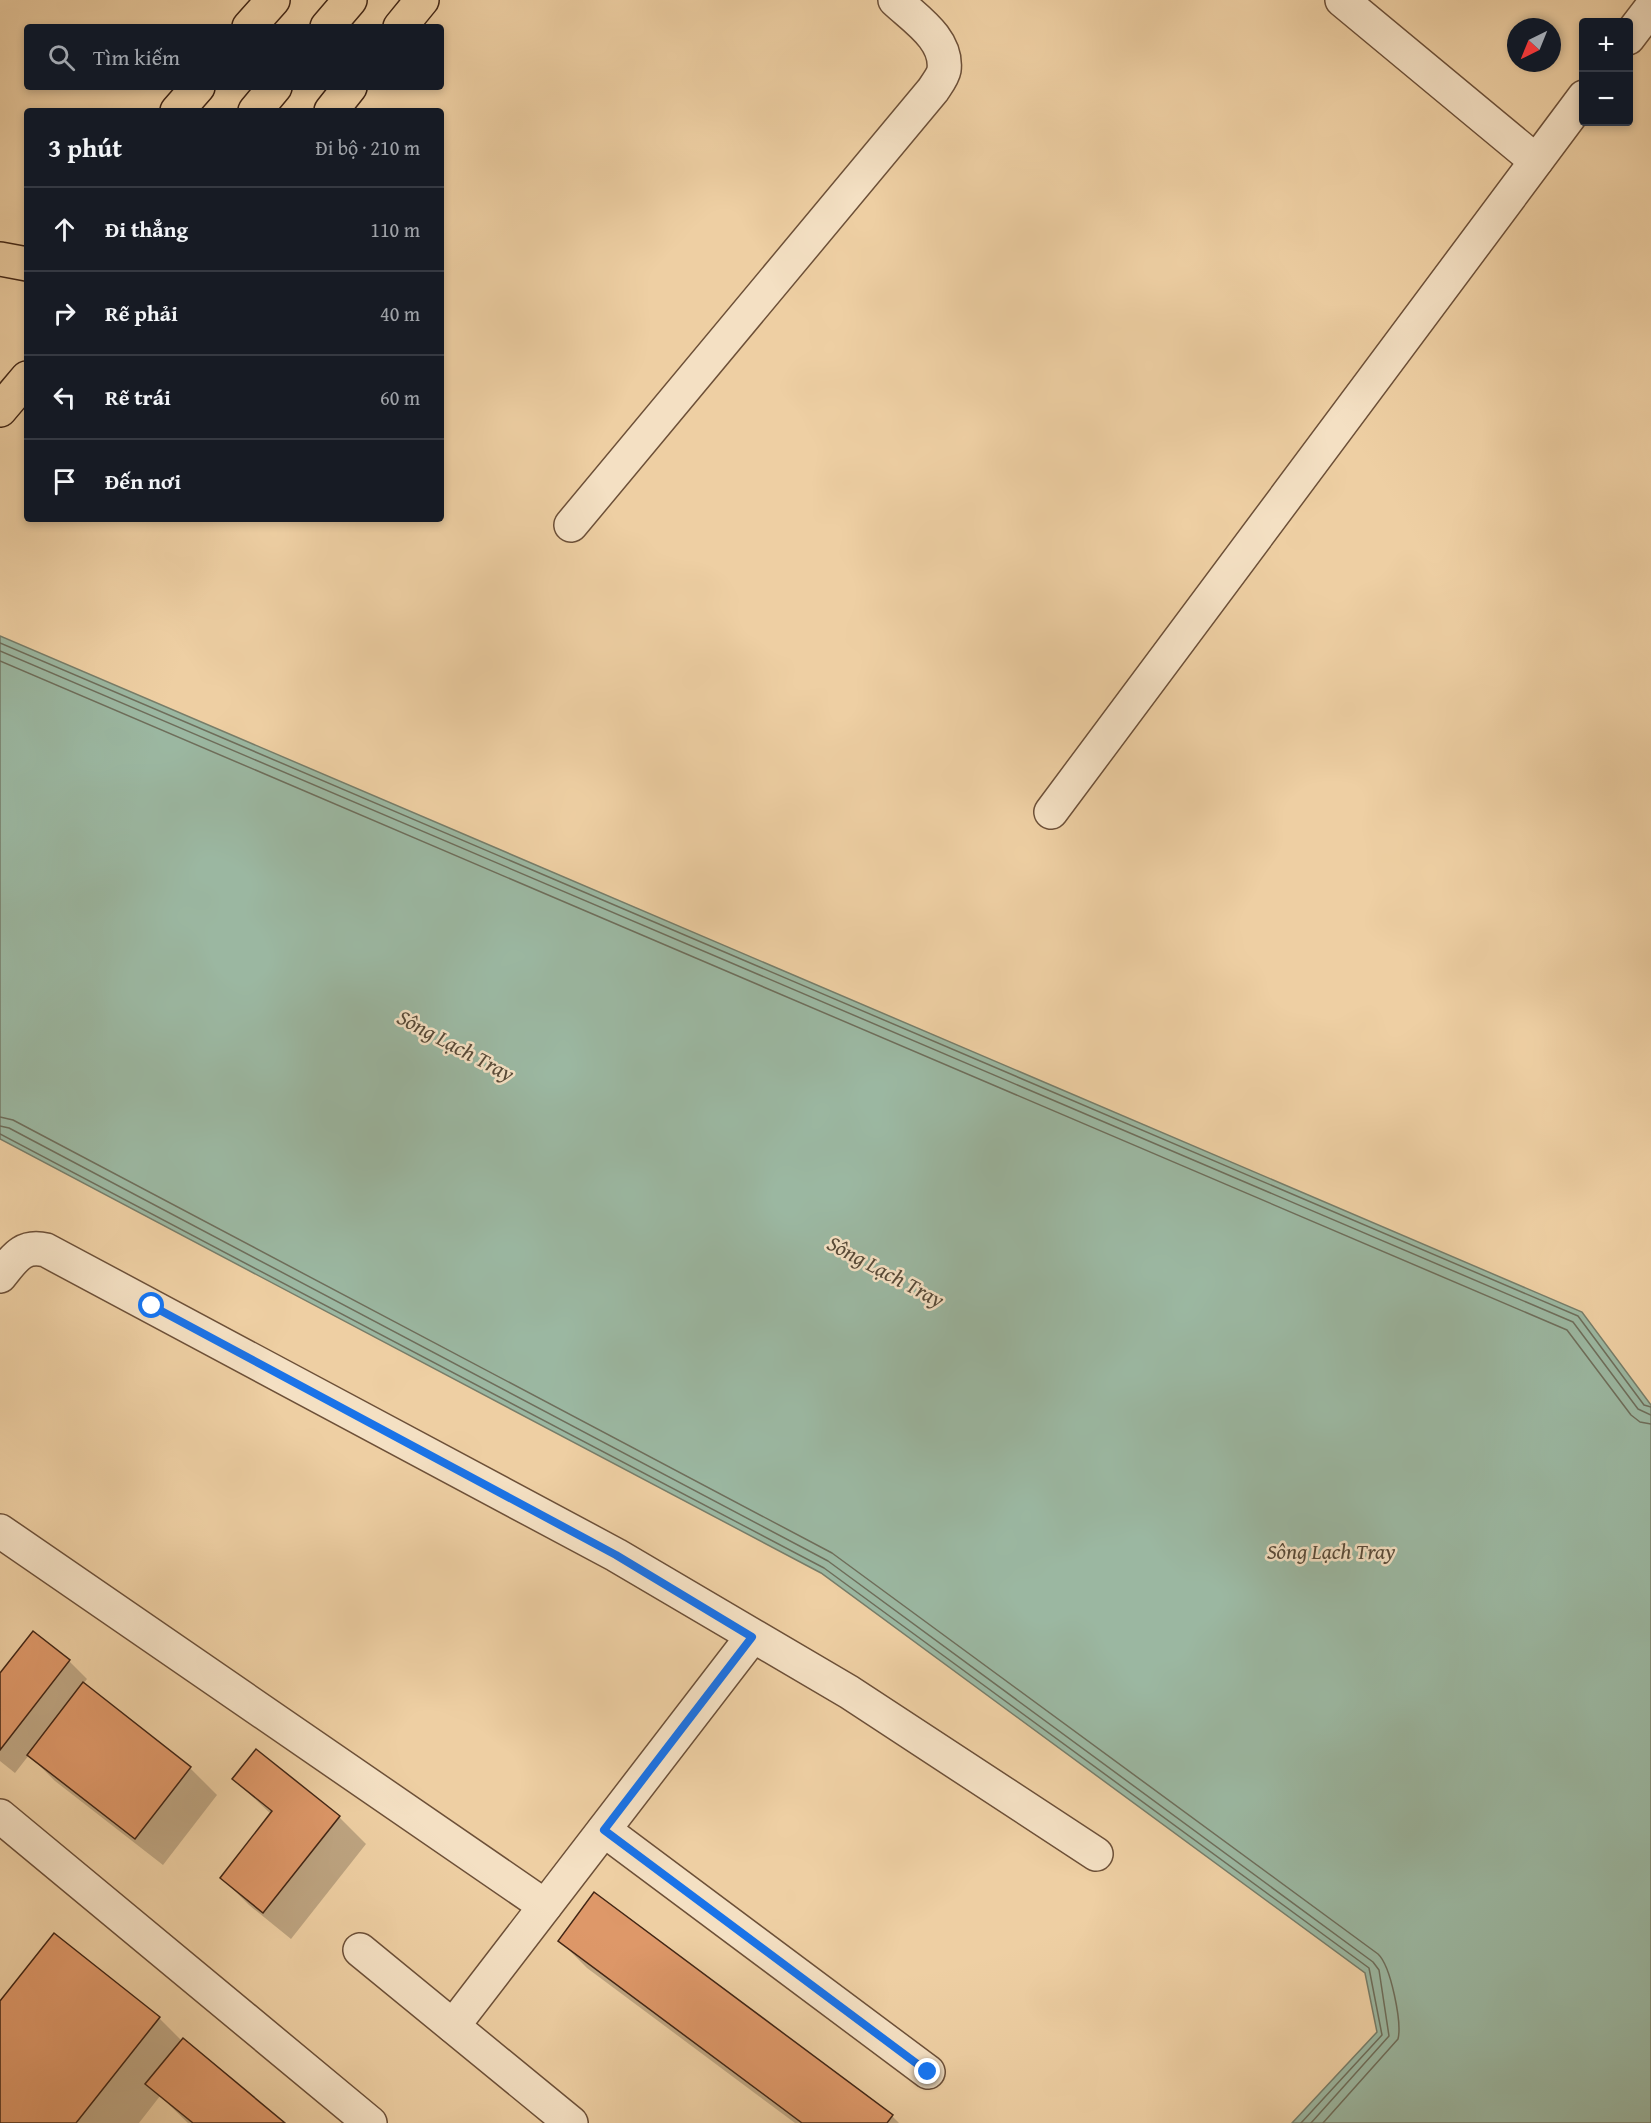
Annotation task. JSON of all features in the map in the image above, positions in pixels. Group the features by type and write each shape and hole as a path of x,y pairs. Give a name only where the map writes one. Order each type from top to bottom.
{"main road":[{"path":"252,24 273,0"},
{"path":"330,24 350,0"},
{"path":"402,24 422,0"},
{"path":"180,108 195,90"},
{"path":"258,108 272,90"},
{"path":"333,108 348,90"},
{"path":"0,259 24,263"},
{"path":"0,410 24,382"}],"lane":[{"path":"571,525 933,90 944,72 943,54 935,39 894,0"},
{"path":"1342,0 1536,161"},
{"path":"1633,33 1651,8"},
{"path":"1051,812 1579,105"},
{"path":"0,1276 19,1253 36,1248 46,1250 616,1555 849,1692 1096,1854"},
{"path":"0,1531 545,1906"},
{"path":"453,2026 752,1637"},
{"path":"0,1816 370,2123"},
{"path":"604,1830 928,2072"},
{"path":"360,1950 571,2123"}],"water":[{"name":"Sông Lạch Tray","path":"0,636 1582,1312 1651,1405 1651,2123 1292,2123 1377,2032 1365,1973 821,1573 0,1139"}],"building":[{"path":"33,1631 70,1660 0,1750 0,1673"},
{"path":"83,1682 191,1767 135,1839 27,1755"},
{"path":"256,1749 340,1816 263,1913 220,1878 272,1811 232,1779"},
{"path":"594,1892 893,2115 887,2123 802,2123 558,1941"},
{"path":"54,1933 160,2017 76,2123 0,2123 0,2001"},
{"path":"183,2038 285,2123 193,2123 145,2084"}],"route":[{"path":"152,1306 616,1555 752,1637 604,1830 928,2072"}]}
